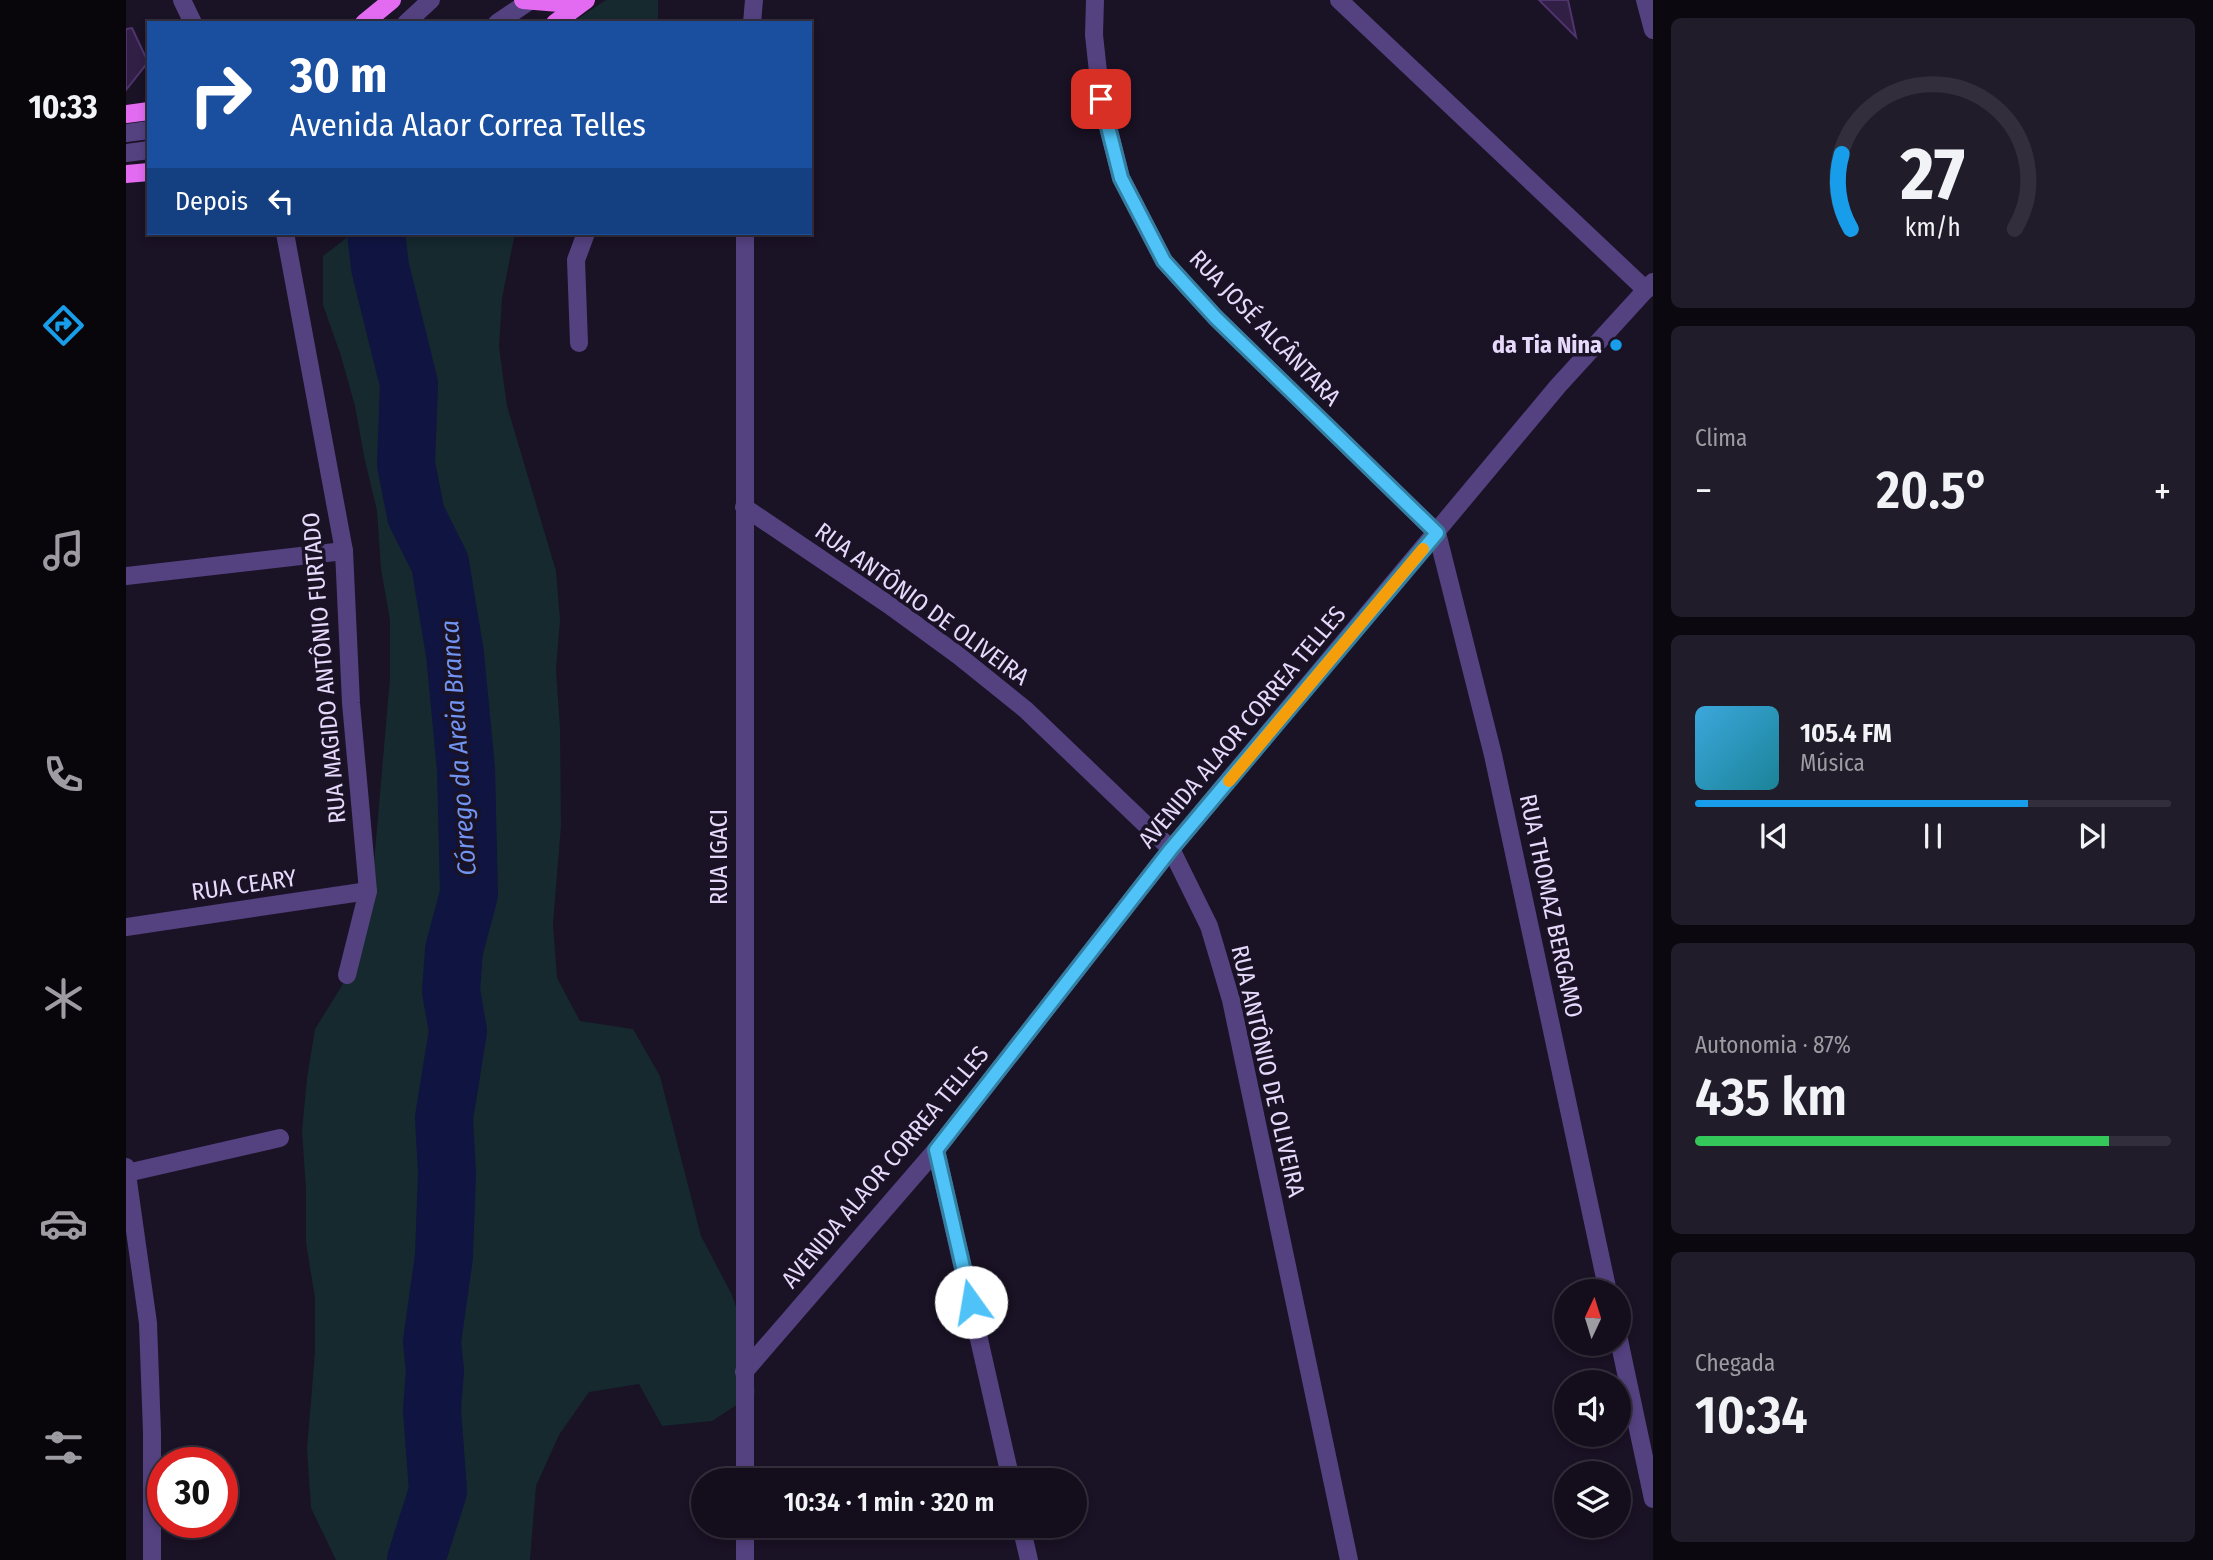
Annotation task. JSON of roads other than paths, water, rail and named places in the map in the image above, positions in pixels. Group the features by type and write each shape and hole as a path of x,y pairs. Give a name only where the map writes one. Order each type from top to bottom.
{"main road":[{"path":"366,21 392,0"},
{"path":"528,1 559,4 583,0"},
{"path":"557,21 583,0"},
{"path":"126,114 147,111"},
{"path":"126,174 147,172"}],"street":[{"path":"182,0 192,21"},
{"path":"408,21 431,0"},
{"path":"752,21 754,0"},
{"name":"RUA JOSÉ ALCÂNTARA","path":"1095,0 1094,35 1101,99 1121,178 1164,261 1216,318 1437,533"},
{"path":"1339,0 1650,286"},
{"path":"1645,0 1653,30"},
{"path":"500,21 528,1"},
{"path":"126,133 147,130"},
{"path":"126,153 147,150"},
{"name":"RUA MAGIDO ANTÔNIO FURTADO","path":"285,235 344,551 351,703 368,891 347,975"},
{"path":"579,343 576,260 585,235"},
{"name":"RUA IGACI","path":"745,235 745,1468"},
{"name":"AVENIDA ALAOR CORREA TELLES","path":"744,1372 936,1150 1171,849 1558,386 1650,286"},
{"name":"RUA ANTÔNIO DE OLIVEIRA","path":"744,507 899,613 1026,710 1171,849 1209,926 1231,1000 1349,1560"},
{"name":"RUA THOMAZ BERGAMO","path":"1437,533 1493,755 1605,1279"},
{"path":"126,576 344,551"},
{"name":"RUA CEARY","path":"126,927 368,891"},
{"path":"152,1560 152,1433 148,1324 126,1170 280,1138"},
{"path":"936,1150 1008,1468"},
{"path":"1623,1356 1653,1499"},
{"path":"745,1538 745,1560"},
{"path":"1024,1538 1029,1560"}],"waterway":[{"name":"Córrego da Areia Branca","path":"376,235 380,267 409,384 406,464 416,515 440,563 455,654 466,769 469,894 454,950 451,991 458,1031 444,1118 447,1173 444,1256 432,1342 435,1370 432,1410 438,1491 416,1560"}],"place":[{"name":"da Tia Nina","path":"1616,345"}]}
